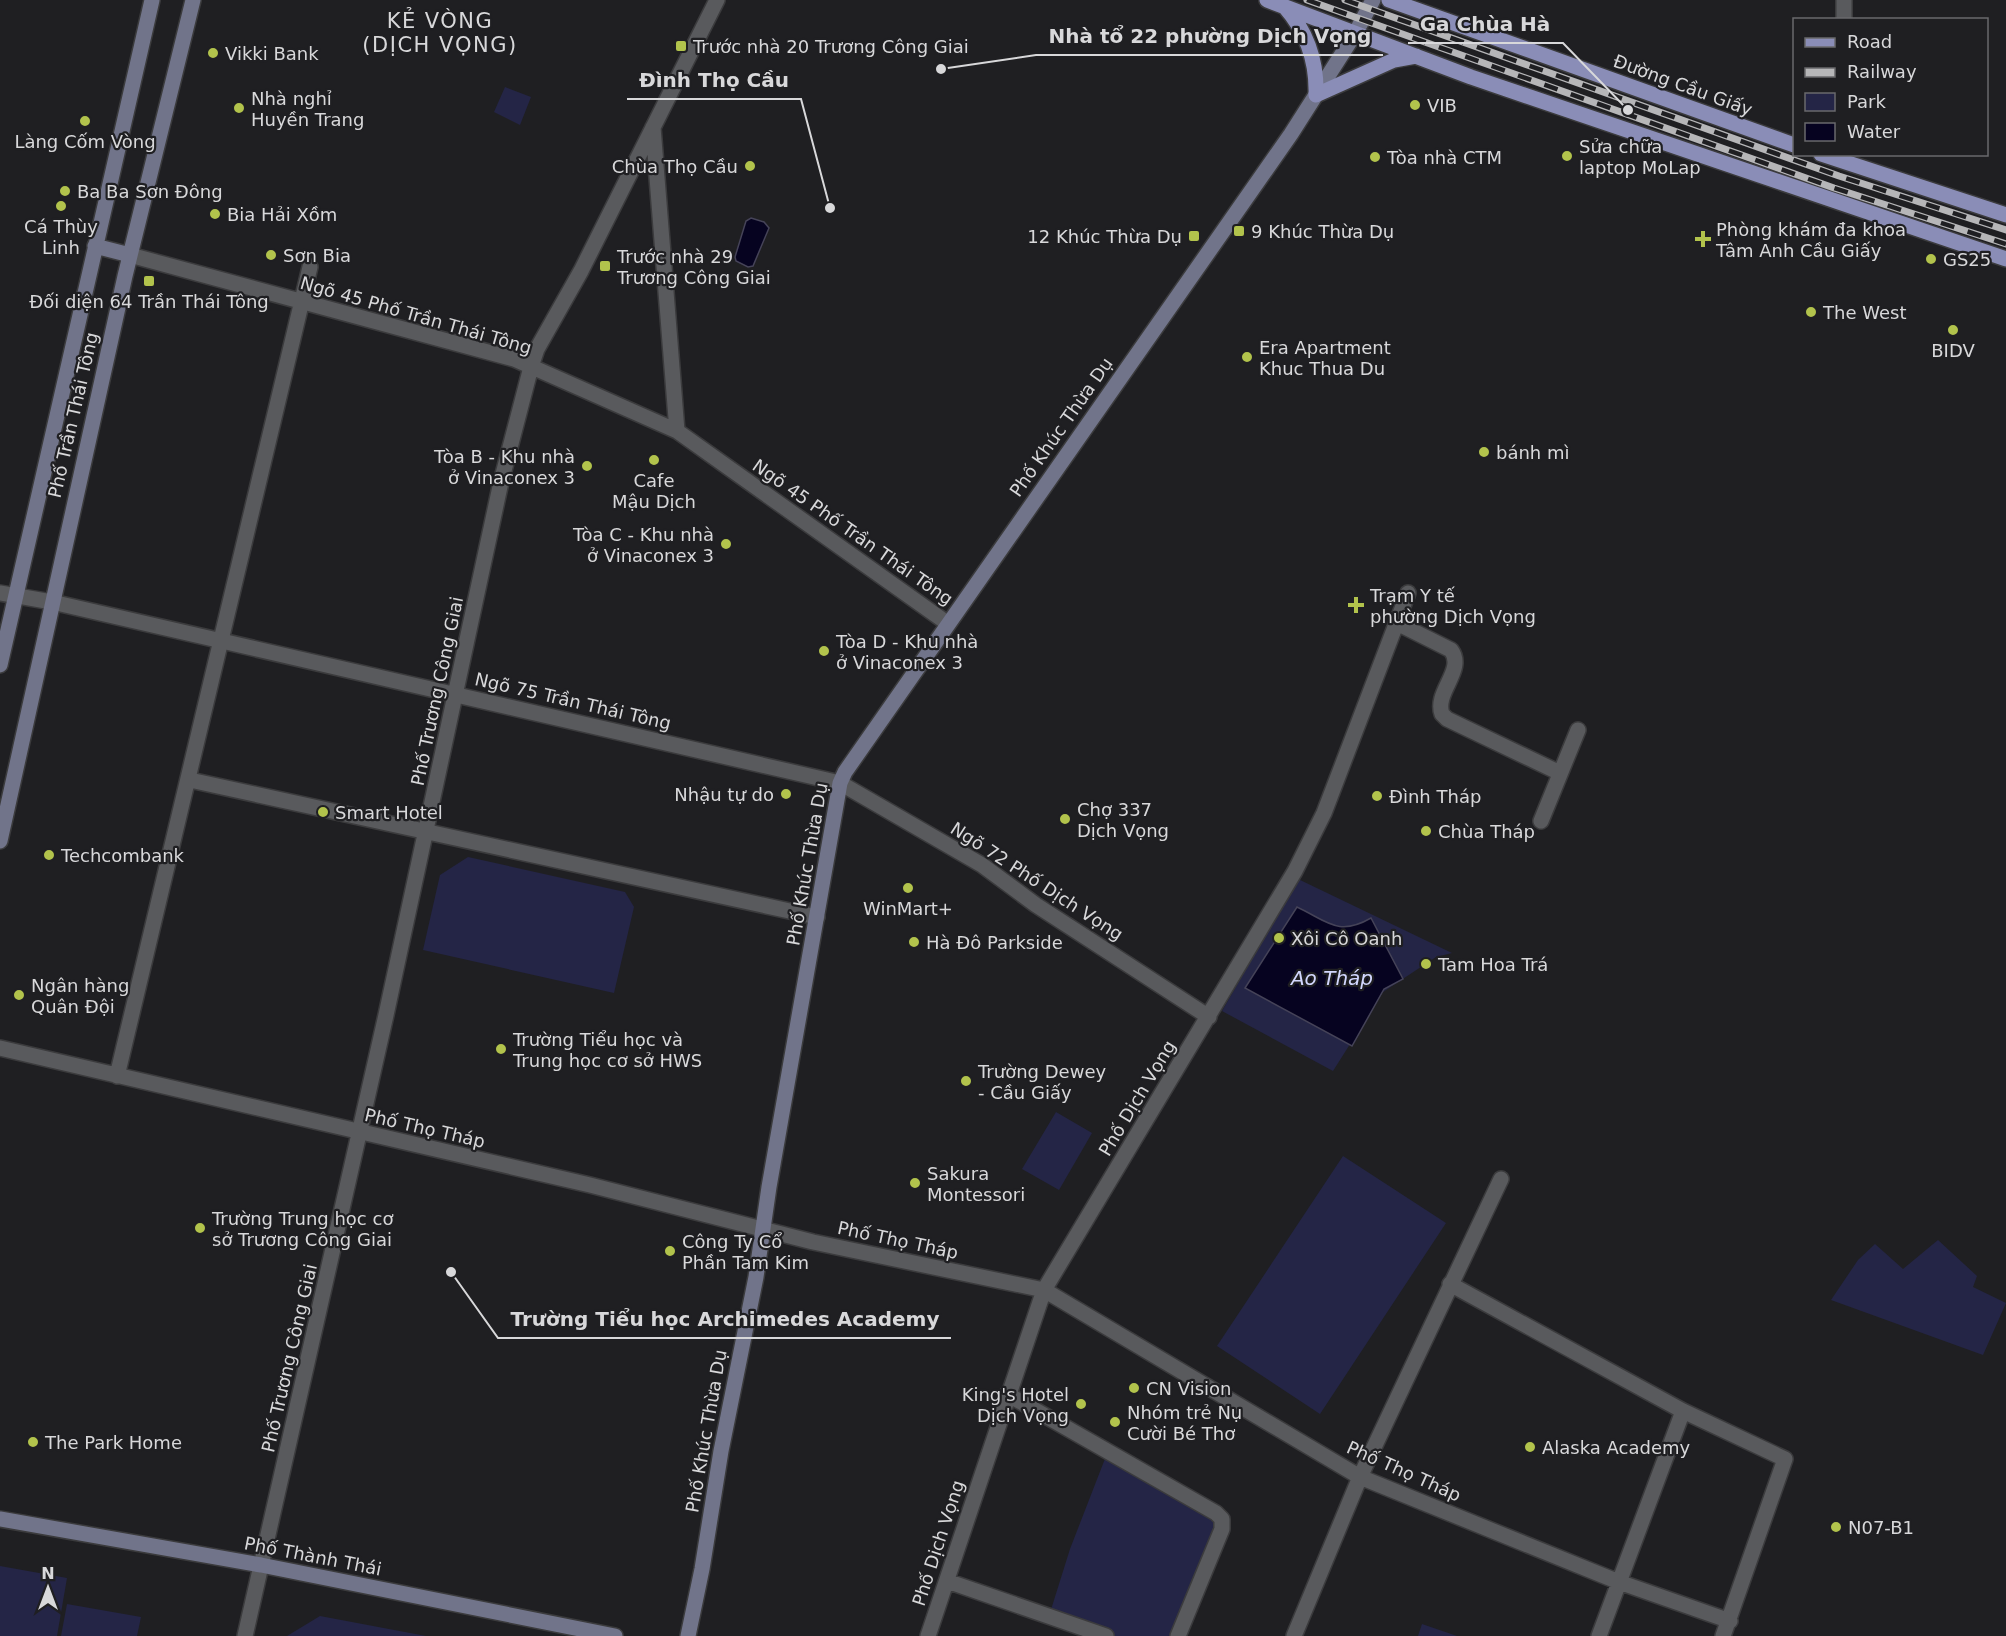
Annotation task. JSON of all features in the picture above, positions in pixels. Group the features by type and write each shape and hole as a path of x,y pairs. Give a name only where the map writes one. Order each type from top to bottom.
{"main road":[{"path":"1267,0 1417,56 1803,192 2006,259"},
{"name":"Đường Cầu Giấy","path":"1389,0 1793,145"},
{"path":"1422,0 1434,16"},
{"path":"1285,7 1298,23 1311,50 1317,75 1316,95 1394,60 1417,56"},
{"path":"1830,156 2006,216"}],"street":[{"name":"Phố Trần Thái Tông","path":"0,665 7,594 95,246 152,0"},
{"name":"Phố Trần Thái Tông","path":"0,841 130,255 193,0"},
{"name":"Phố Trương Công Giai","path":"245,1636 360,1133 501,482 531,367 537,349 581,271 717,0"},
{"name":"Phố Khúc Thừa Dụ","path":"688,1636 763,1228 840,783 850,761 1316,95 1356,32 1373,0"},
{"path":"1844,0 1844,18"},
{"path":"653,127 676,431"},
{"path":"95,246 130,255"},
{"name":"Ngõ 45 Phố Trần Thái Tông","path":"130,255 514,359 676,431 947,623"},
{"path":"117,1076 190,780 310,267"},
{"name":"Phố Dịch Vọng","path":"928,1636 1044,1290 1295,871 1324,813 1408,592"},
{"name":"Ngõ 75 Trần Thái Tông","path":"7,594 222,640 840,783"},
{"path":"1397,623 1451,650 1456,656 1456,664 1440,703 1442,714 1447,719 1560,773"},
{"path":"1541,820 1578,730"},
{"path":"190,780 817,917"},
{"name":"Ngõ 72 Phố Dịch Vọng","path":"840,783 982,865 1036,905 1209,1017"},
{"name":"Phố Thọ Tháp","path":"0,1048 763,1228 813,1242 1044,1290 1360,1477 1619,1582 1731,1621"},
{"path":"1294,1636 1360,1477 1501,1179"},
{"path":"1450,1284 1683,1411 1785,1459 1724,1636"},
{"path":"1008,1394 1216,1513 1222,1519 1222,1529 1178,1636"},
{"path":"1599,1636 1683,1411"},
{"name":"Phố Thành Thái","path":"1,1521 261,1565 615,1636"},
{"path":"947,1581 1106,1636"}],"green space":[{"path":"505,87 531,97 520,125 494,112"},
{"path":"468,857 625,892 634,907 614,993 423,950 440,875"},
{"path":"1298,879 1452,953 1436,957 1383,992 1333,1071 1222,1011"},
{"path":"1056,1112 1092,1133 1059,1190 1022,1169"},
{"path":"1343,1156 1446,1223 1320,1414 1217,1346"},
{"path":"1938,1240 1977,1276 1973,1287 2006,1303 1983,1355 1831,1300 1858,1260 1875,1244 1903,1269"},
{"path":"1108,1451 1222,1519 1178,1636 1106,1636 1049,1616 1070,1549"},
{"path":"0,1566 67,1578 57,1636 0,1636"},
{"path":"67,1604 141,1617 137,1636 61,1636"},
{"path":"320,1616 426,1636 287,1636"},
{"path":"1422,1624 1457,1636 1418,1636"}],"water":[{"path":"751,218 764,222 769,228 753,266 748,267 736,261 735,257 746,221"},
{"name":"Ao Tháp","path":"1297,907 1325,922 1341,927 1360,924 1371,918 1403,979 1384,989 1352,1046 1245,988"}],"railway":[{"path":"1307,0 1834,188 2006,244"},
{"path":"1345,0 1839,176 2006,230"}],"place":[{"name":"Trước nhà 20 Trương Công Giai","path":"681,46"},
{"name":"Vikki Bank","path":"213,53"},
{"name":"Nhà tổ 22 phường Dịch Vọng","path":"941,69"},
{"name":"VIB","path":"1415,105"},
{"name":"Nhà nghỉ Huyền Trang","path":"239,108"},
{"name":"Ga Chùa Hà","path":"1628,110"},
{"name":"Làng Cốm Vòng","path":"85,121"},
{"name":"Sửa chữa laptop MoLap","path":"1567,156"},
{"name":"Tòa nhà CTM","path":"1375,157"},
{"name":"Chùa Thọ Cầu","path":"750,166"},
{"name":"Ba Ba Sơn Đông","path":"65,191"},
{"name":"Cá Thùy Linh","path":"61,206"},
{"name":"Đình Thọ Cầu","path":"830,208"},
{"name":"Bia Hải Xồm","path":"215,214"},
{"name":"9 Khúc Thừa Dụ","path":"1239,231"},
{"name":"12 Khúc Thừa Dụ","path":"1194,236"},
{"name":"Phòng khám đa khoa Tâm Anh Cầu Giấy","path":"1703,239"},
{"name":"Sơn Bia","path":"271,255"},
{"name":"GS25","path":"1931,259"},
{"name":"Trước nhà 29 Trương Công Giai","path":"605,266"},
{"name":"Đối diện 64 Trần Thái Tông","path":"149,281"},
{"name":"The West","path":"1811,312"},
{"name":"BIDV","path":"1953,330"},
{"name":"Era Apartment Khuc Thua Du","path":"1247,357"},
{"name":"bánh mì","path":"1484,452"},
{"name":"Cafe Mậu Dịch","path":"654,460"},
{"name":"Tòa B - Khu nhà ở Vinaconex 3","path":"587,466"},
{"name":"Tòa C - Khu nhà ở Vinaconex 3","path":"726,544"},
{"name":"Trạm Y tế phường Dịch Vọng","path":"1356,605"},
{"name":"Tòa D - Khu nhà ở Vinaconex 3","path":"824,651"},
{"name":"Nhậu tự do","path":"786,794"},
{"name":"Đình Tháp","path":"1377,796"},
{"name":"Smart Hotel","path":"323,812"},
{"name":"Chợ 337 Dịch Vọng","path":"1065,819"},
{"name":"Chùa Tháp","path":"1426,831"},
{"name":"Techcombank","path":"49,855"},
{"name":"WinMart+","path":"908,888"},
{"name":"Xôi Cô Oanh","path":"1279,938"},
{"name":"Hà Đô Parkside","path":"914,942"},
{"name":"Tam Hoa Trá","path":"1426,964"},
{"name":"Ngân hàng Quân Đội","path":"19,995"},
{"name":"Trường Tiểu học và Trung học cơ sở HWS","path":"501,1049"},
{"name":"Trường Dewey - Cầu Giấy","path":"966,1081"},
{"name":"Sakura Montessori","path":"915,1183"},
{"name":"Trường Trung học cơ sở Trương Công Giai","path":"200,1228"},
{"name":"Công Ty Cổ Phần Tam Kim","path":"670,1251"},
{"name":"Trường Tiểu học Archimedes Academy","path":"451,1272"},
{"name":"CN Vision","path":"1134,1388"},
{"name":"King's Hotel Dịch Vọng","path":"1081,1404"},
{"name":"Nhóm trẻ Nụ Cười Bé Thơ","path":"1115,1422"},
{"name":"The Park Home","path":"33,1442"},
{"name":"Alaska Academy","path":"1530,1447"},
{"name":"N07-B1","path":"1836,1527"}],"district":[{"name":"KẺ VÒNG (DỊCH VỌNG)","path":"440,33"}]}
